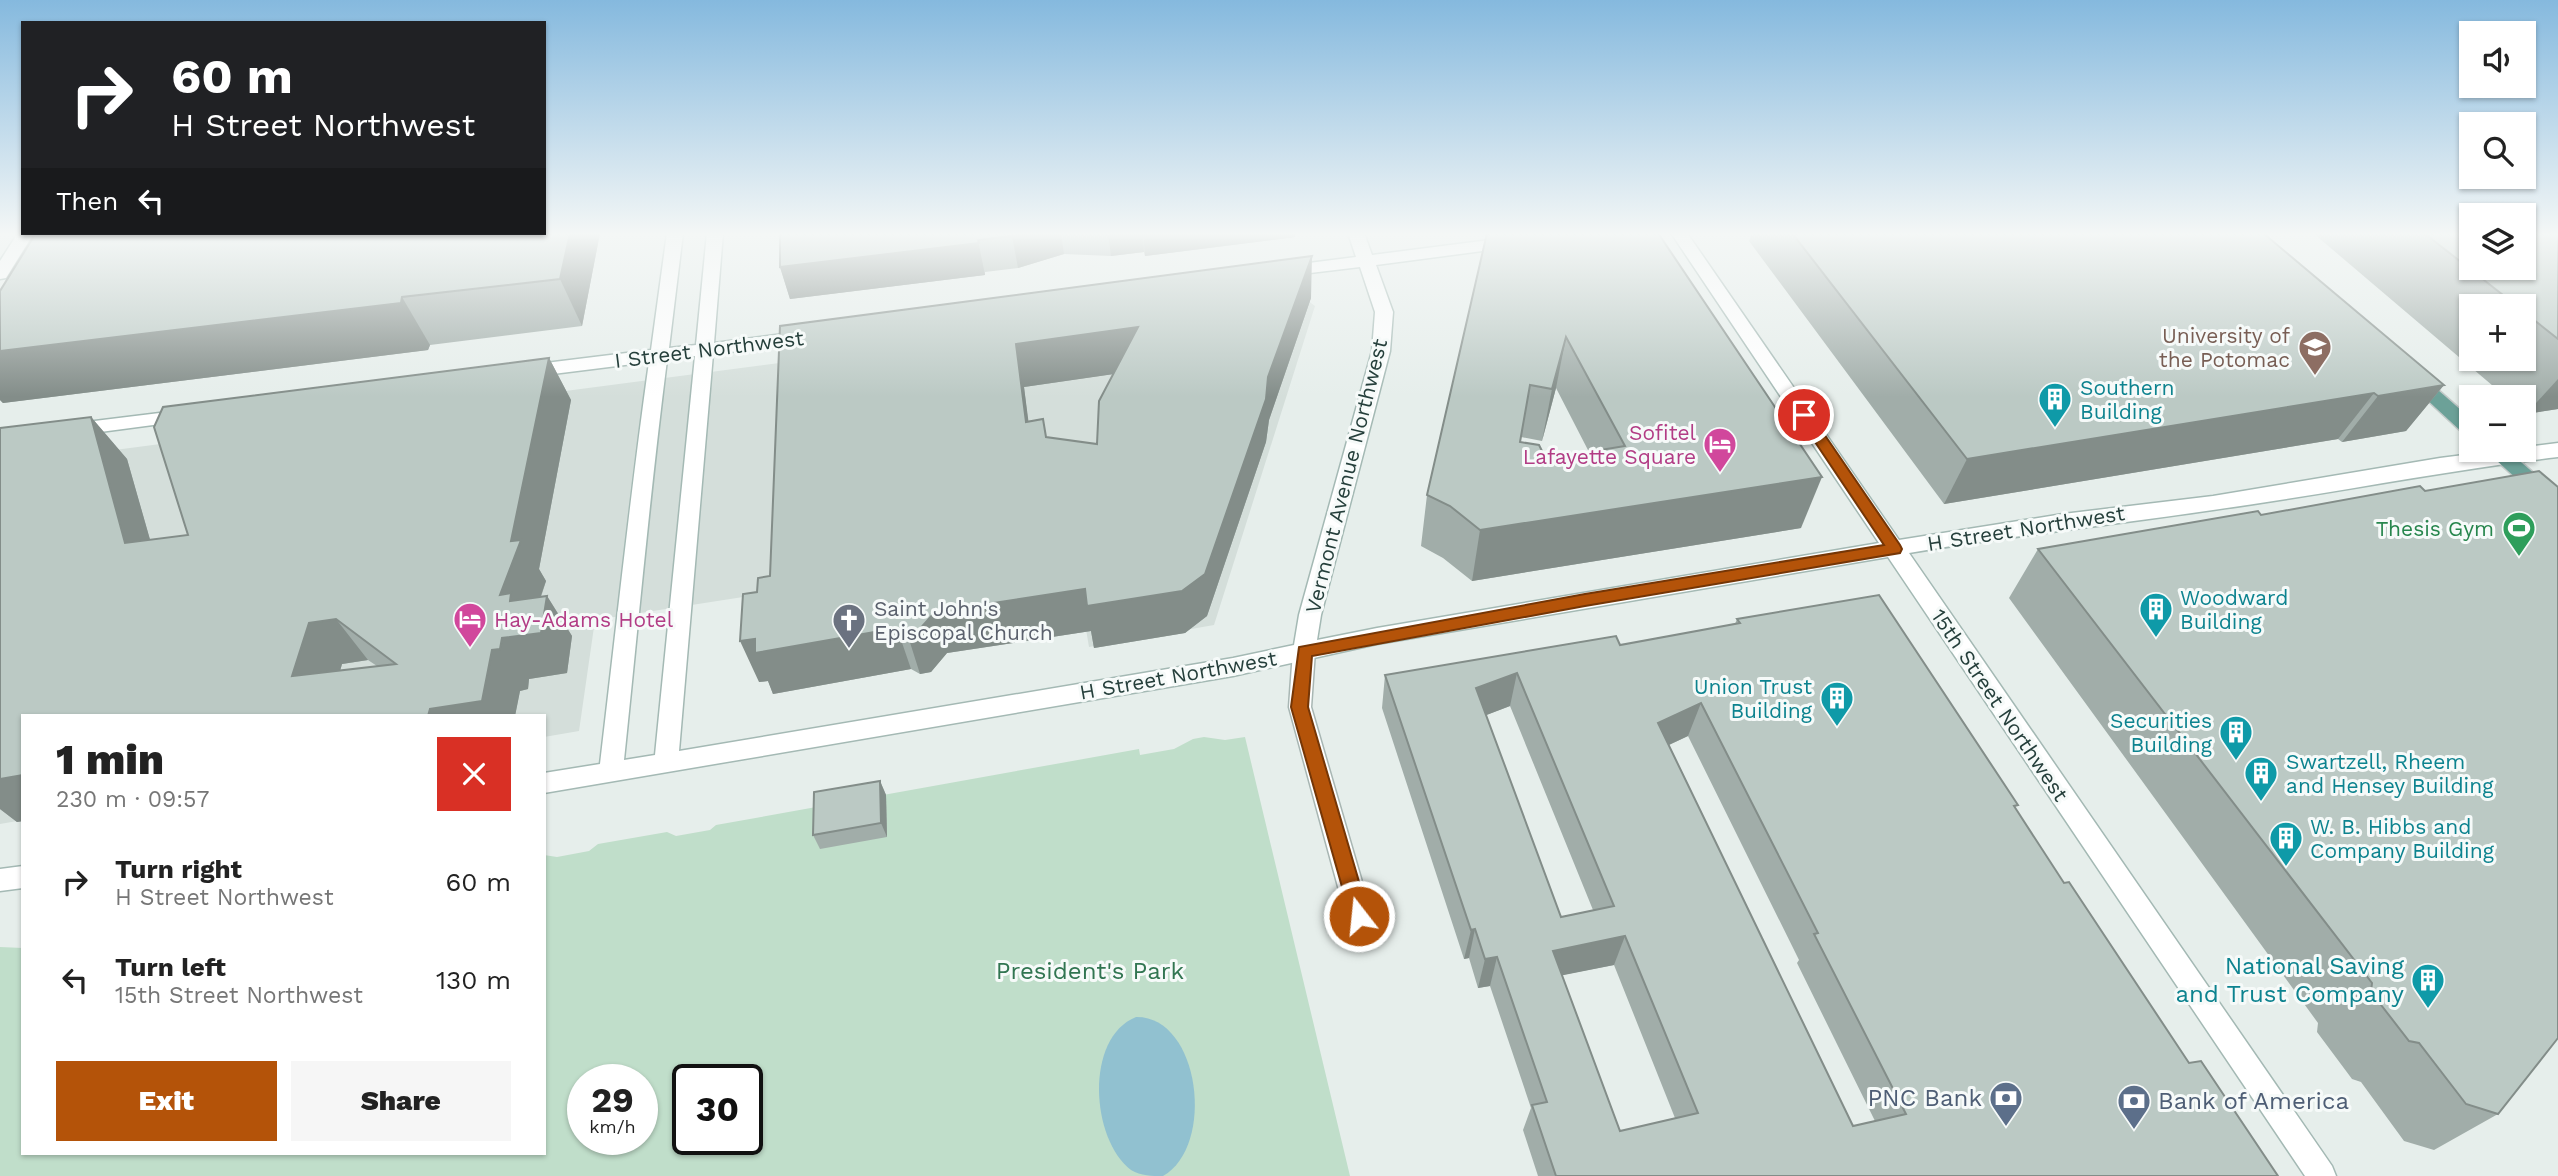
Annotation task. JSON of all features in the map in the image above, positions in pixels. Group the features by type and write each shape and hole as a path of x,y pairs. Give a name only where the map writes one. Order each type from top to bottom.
{"main road":[{"path":"611,771 632,584 634,543 668,288"},
{"path":"666,762 709,288"},
{"name":"Vermont Avenue Northwest","path":"1359,916 1300,707 1304,651 1313,601 1381,351 1384,312 1376,288"},
{"name":"15th Street Northwest","path":"1717,288 2322,1176"},
{"name":"I Street Northwest","path":"515,373 821,335"},
{"path":"2398,364 2459,418"},
{"path":"50,433 202,414"},
{"name":"H Street Northwest","path":"2536,451 2558,450"},
{"name":"H Street Northwest","path":"546,783 1233,667 1304,651 1585,600 2063,520 2213,503 2459,461"},
{"path":"2508,462 2558,505"},
{"path":"0,880 21,877"}],"shaded area":[{"path":"1300,295 1315,306 1214,625 1089,647 1072,546 595,620 579,731 546,737 546,714 21,714 21,820 0,824 0,465"}],"green space":[{"name":"President's Park","path":"1204,737 1225,740 1245,737 1350,1176 0,1176 0,947 21,948 21,1155 546,1155 546,855 557,857 589,851 598,844 667,832 676,836 710,830 716,825 1139,749 1140,755 1174,749 1193,739"}],"water":[{"path":"1136,1017 1158,1022 1175,1037 1187,1059 1193,1085 1195,1112 1190,1138 1180,1161 1163,1176 1143,1175 1131,1170 1118,1156 1101,1114 1101,1067 1108,1046 1119,1028"}],"building":[{"path":"2,288 482,288 402,297 401,303 0,351"},
{"path":"1070,288 1300,288 1268,377 1266,399 1205,574 1182,591 1087,606 1085,589 935,612 918,631 907,633 897,628 755,653 755,639 740,641 743,594 757,592 758,578 770,576 780,326","holes":["1138,327 1099,401 1097,444 1046,437 1043,419 1026,422 1016,344"]},
{"path":"1474,288 1695,288 1822,477 1480,530 1450,506 1427,495","holes":["1566,337 1625,446 1546,459 1539,445 1520,442 1530,385 1552,389"]},
{"path":"1834,288 2328,288 2444,385 2378,396 2374,393 1967,459"},
{"path":"2494,288 2558,288 2558,339 2536,322 2536,294 2502,294"},
{"path":"549,358 511,541 521,540 500,595 511,593 510,601 547,596 541,633 502,638 500,649 492,650 482,701 430,709 429,714 21,714 21,775 0,779 0,428 91,417 125,543 188,535 154,427 163,407","holes":["336,619 396,664 292,676 309,623"]},
{"path":"2539,471 2558,487 2558,1038 2498,1114 2466,1104 2419,1043 2409,1041 2371,992 2372,983 2038,549 2258,511 2261,515 2420,486 2425,491"},
{"path":"1879,595 2018,805 2014,806 2064,883 2069,882 2189,1063 2201,1061 2278,1176 1556,1176 1532,1105 1547,1102 1497,957 1485,959 1475,929 1471,930 1385,675 1616,636 1620,645 1740,623 1737,619","holes":["1517,673 1614,906 1561,917 1476,688","1701,703 1906,1114 1853,1126 1658,723","1625,936 1698,1113 1620,1131 1553,951"]},
{"path":"880,781 881,823 813,835 814,792"}],"place":[{"name":"University of the Potomac","path":"2315,377"},
{"name":"Southern Building","path":"2055,429"},
{"name":"Sofitel Lafayette Square","path":"1720,474"},
{"name":"Thesis Gym","path":"2519,558"},
{"name":"Woodward Building","path":"2156,639"},
{"name":"Hay-Adams Hotel","path":"470,649"},
{"name":"Saint John's Episcopal Church","path":"849,650"},
{"name":"Union Trust Building","path":"1837,728"},
{"name":"Securities Building","path":"2236,762"},
{"name":"Swartzell, Rheem and Hensey Building","path":"2261,803"},
{"name":"W. B. Hibbs and Company Building","path":"2286,868"},
{"name":"National Saving and Trust Company","path":"2428,1010"},
{"name":"PNC Bank","path":"2006,1128"},
{"name":"Bank of America","path":"2134,1131"}],"route":[{"path":"1359,916 1300,707 1304,651 1585,600 1895,549 1804,415"}]}
